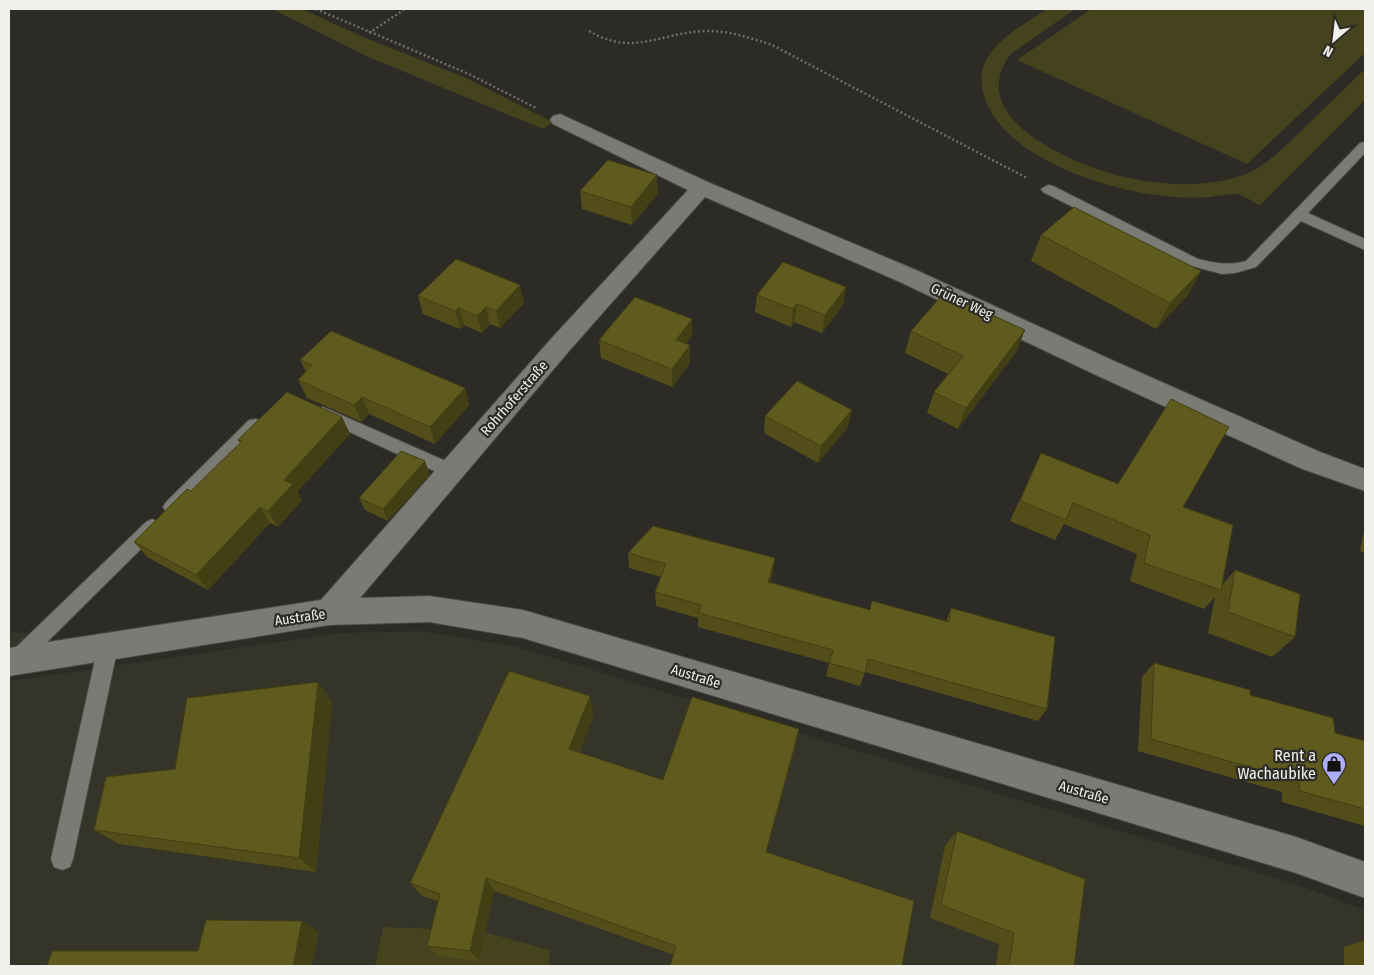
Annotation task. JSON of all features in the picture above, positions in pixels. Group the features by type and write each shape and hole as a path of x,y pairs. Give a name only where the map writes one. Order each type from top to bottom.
{"street":[{"name":"Grüner Weg","path":"560,120 702,188 908,276 1105,368 1310,460 1365,480"},
{"name":"Rohrhoferstraße","path":"329,612 560,345 702,188"},
{"name":"Austraße","path":"12,662 329,612 430,609 523,624 1296,855 1365,880"}],"lane":[{"path":"1048,189 1193,262 1215,269 1236,270 1251,264 1365,146"},
{"path":"1300,215 1365,245"},
{"path":"304,405 450,471"},
{"path":"12,662 267,413"},
{"path":"62,860 108,646"}],"path":[{"path":"316,9 469,74 560,120"},
{"path":"369,33 405,9"},
{"path":"589,32 611,44 632,45 669,36 705,31 740,34 772,45 1048,189"}],"shaded area":[{"path":"272,9 302,9 363,37 464,77 553,122 543,129 366,56"},
{"path":"1047,9 1075,9 1011,54 999,78 1002,101 1014,121 1035,139 1060,154 1087,166 1113,174 1134,179 1175,184 1216,182 1230,179 1252,171 1269,161 1365,69 1365,100 1260,205 1236,194 1202,198 1152,195 1098,182 1070,172 1020,144 1001,126 988,106 982,88 982,73 987,59 995,47 1019,27"},
{"path":"1091,9 1365,9 1365,53 1247,164 1017,60"},
{"path":"421,631 514,646 1298,885 1365,910 1365,966 549,966 550,950 477,930 383,927 375,966 9,966 9,633 27,632 10,681 341,633"},
{"path":"383,927 477,930 550,950 549,966 375,966"}],"building":[{"path":"608,160 657,175 631,207 580,191"},
{"path":"1074,207 1201,271 1170,303 1041,235"},
{"path":"456,259 520,285 496,311 486,307 477,316 459,308 455,311 418,296"},
{"path":"783,262 846,287 825,315 797,304 793,309 757,295"},
{"path":"944,293 1025,330 966,408 934,392 963,356 911,331"},
{"path":"635,297 692,319 676,340 690,345 672,369 599,340"},
{"path":"331,331 465,388 430,427 362,397 354,405 298,380 312,365 300,360"},
{"path":"797,381 852,410 821,446 765,416"},
{"path":"287,392 342,417 284,480 293,484 268,511 260,507 196,575 134,542 187,489 191,491 242,441 238,440"},
{"path":"1171,399 1229,427 1183,507 1233,525 1221,590 1144,563 1150,535 1073,503 1066,520 1020,501 1041,453 1118,484"},
{"path":"401,451 425,461 383,509 359,498"},
{"path":"653,526 775,558 768,582 818,596 870,610 872,601 949,622 951,608 1055,637 1047,709 868,659 865,673 829,663 833,650 699,613 701,605 655,592 666,564 628,553"},
{"path":"1235,570 1300,594 1295,637 1228,612"},
{"path":"1154,663 1250,690 1250,695 1333,718 1335,733 1365,741 1365,809 1300,791 1299,781 1151,739"},
{"path":"509,671 590,696 569,749 663,780 692,697 799,729 766,852 914,901 902,966 670,966 676,946 486,878 470,951 427,946 440,894 410,883"},
{"path":"318,682 299,858 94,830 106,777 175,769 187,698"},
{"path":"957,831 1085,879 1074,966 1009,966 1014,933 941,905"},
{"path":"206,920 302,921 293,966 47,966 52,951 198,951"}],"place":[{"name":"Rent a Wachaubike","path":"1334,785"}]}
